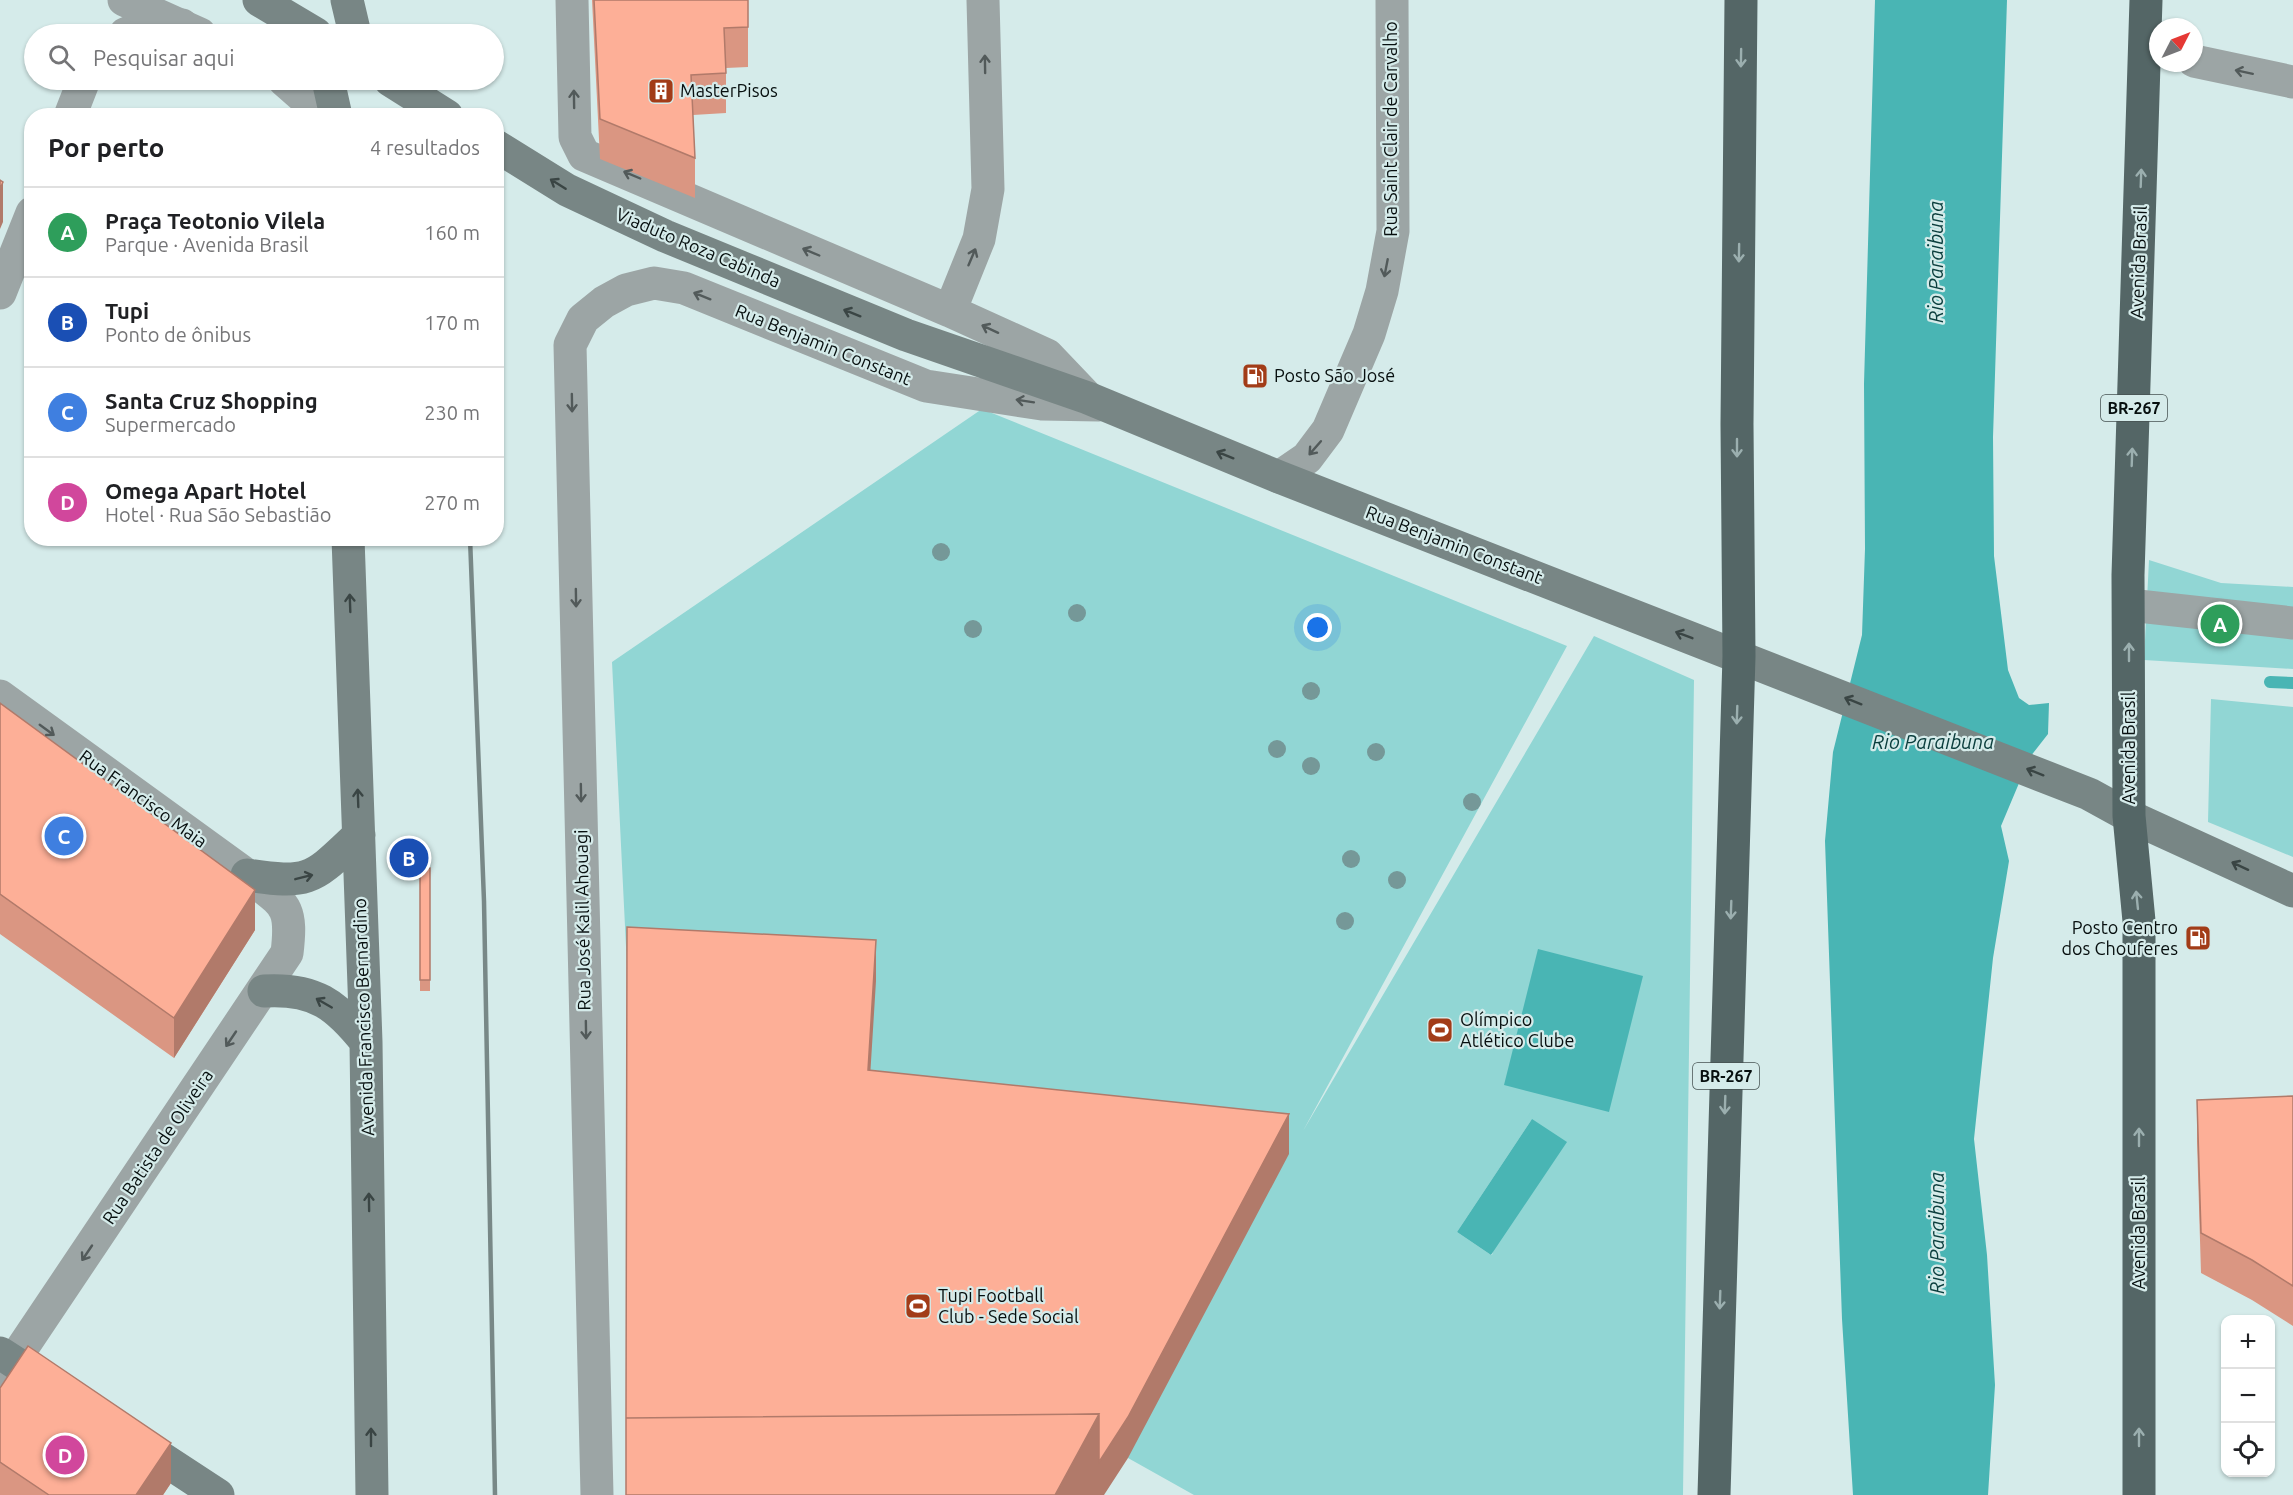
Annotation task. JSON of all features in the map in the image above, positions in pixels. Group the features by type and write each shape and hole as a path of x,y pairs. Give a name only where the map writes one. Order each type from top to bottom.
{"highway":[{"name":"BR-267","path":"1714,1495 1739,656 1737,424 1741,0"},
{"name":"Avenida Brasil","path":"2146,0 2149,26"},
{"name":"Avenida Brasil","path":"2139,1495 2139,921 2129,816 2129,604 2151,72"}],"main road":[{"path":"259,0 300,24"},
{"path":"311,0 315,24"},
{"path":"347,0 353,24"},
{"path":"330,90 334,108"},
{"path":"407,90 435,108"},
{"name":"Viaduto Roza Cabinda","path":"504,151 567,190 665,236 906,335"},
{"name":"Rua Benjamin Constant","path":"906,335 1096,401 1279,477 2089,794 2129,816"},
{"name":"Avenida Francisco Bernardino","path":"348,546 366,1042 372,1495"},
{"path":"2129,816 2293,891"},
{"path":"247,875 285,881 312,876 359,835"},
{"path":"264,991 289,989 320,999 345,1016 366,1042"},
{"path":"4,1365 81,1406"},
{"path":"111,1425 218,1495"}],"street":[{"path":"124,0 178,24"},
{"name":"Rua Benjamin Constant","path":"572,0 574,136 584,155 950,311 1047,355 1096,401"},
{"path":"950,311 979,239 988,189 983,0"},
{"name":"Rua Saint Clair de Carvalho","path":"1279,477 1307,458 1328,430 1369,334 1382,291 1393,231 1392,0"},
{"path":"2203,63 2293,82"},
{"path":"73,108 80,90"},
{"path":"295,90 316,108"},
{"path":"0,293 24,233"},
{"name":"Rua Benjamin Constant","path":"570,345 583,320 604,302 626,290 654,283 684,288 926,386 1042,404 1096,401"},
{"name":"Rua José Kalil Ahouagi","path":"570,345 597,1495"},
{"path":"2129,604 2293,623"},
{"name":"Rua Francisco Maia","path":"0,696 247,875 284,905"},
{"name":"Rua Batista de Oliveira","path":"4,1365 264,991 287,954 291,924 284,905"}],"shaded area":[{"path":"982,409 1567,646 1303,1131 1594,636 1694,680 1683,1495 1194,1495 1128,1458 868,1110 627,967 612,662","holes":["1532,1119 1492,1255 1457,1232"]},
{"path":"2149,560 2221,583 2293,587 2293,669 2144,660"},
{"path":"2211,699 2293,707 2293,857 2208,822"}],"water":[{"name":"Rio Paraibuna","path":"1875,0 2007,0 1993,437 1994,556 2008,670 2019,698 2029,705 2049,703 2048,734 2030,757 2001,826 2009,861 1993,958 1974,1139 1987,1255 1995,1385 1988,1495 1853,1495 1842,1319 1825,841 1833,752 1862,635 1865,549 1864,384"},
{"path":"1538,949 1643,976 1609,1112 1504,1085"},
{"path":"1532,1119 1567,1142 1491,1255 1457,1232"}],"building":[{"name":"MasterPisos","path":"594,0 748,0 748,27 724,28 726,73 691,75 695,158 600,119"},
{"path":"0,703 255,890 174,1018 0,894"},
{"path":"420,868 430,868 430,980 420,980"},
{"name":"Tupi Football Club - Sede Social","path":"627,927 876,940 868,1070 1289,1114 1128,1417 1099,1462 1099,1414 626,1418"},
{"path":"2293,1096 2293,1286 2252,1260 2201,1233 2197,1100"},
{"path":"28,1346 171,1443 136,1495 49,1495 0,1462 0,1388"},
{"path":"1099,1414 1055,1495 626,1495 626,1418"}],"waterway":[{"path":"2270,682 2293,683"}],"railway":[{"path":"470,546 484,901 495,1495"}],"place":[{"name":"MasterPisos","path":"661,91"},
{"name":"Posto São José","path":"1255,376"},
{"name":"Praça Teotonio Vilela","path":"2220,624"},
{"name":"Santa Cruz Shopping","path":"64,836"},
{"name":"Tupi","path":"409,858"},
{"name":"Posto Centro dos Chouferes","path":"2198,938"},
{"name":"Olímpico Atlético Clube","path":"1440,1030"},
{"name":"Tupi Football Club - Sede Social","path":"918,1306"},
{"name":"Omega Apart Hotel","path":"65,1455"}]}
